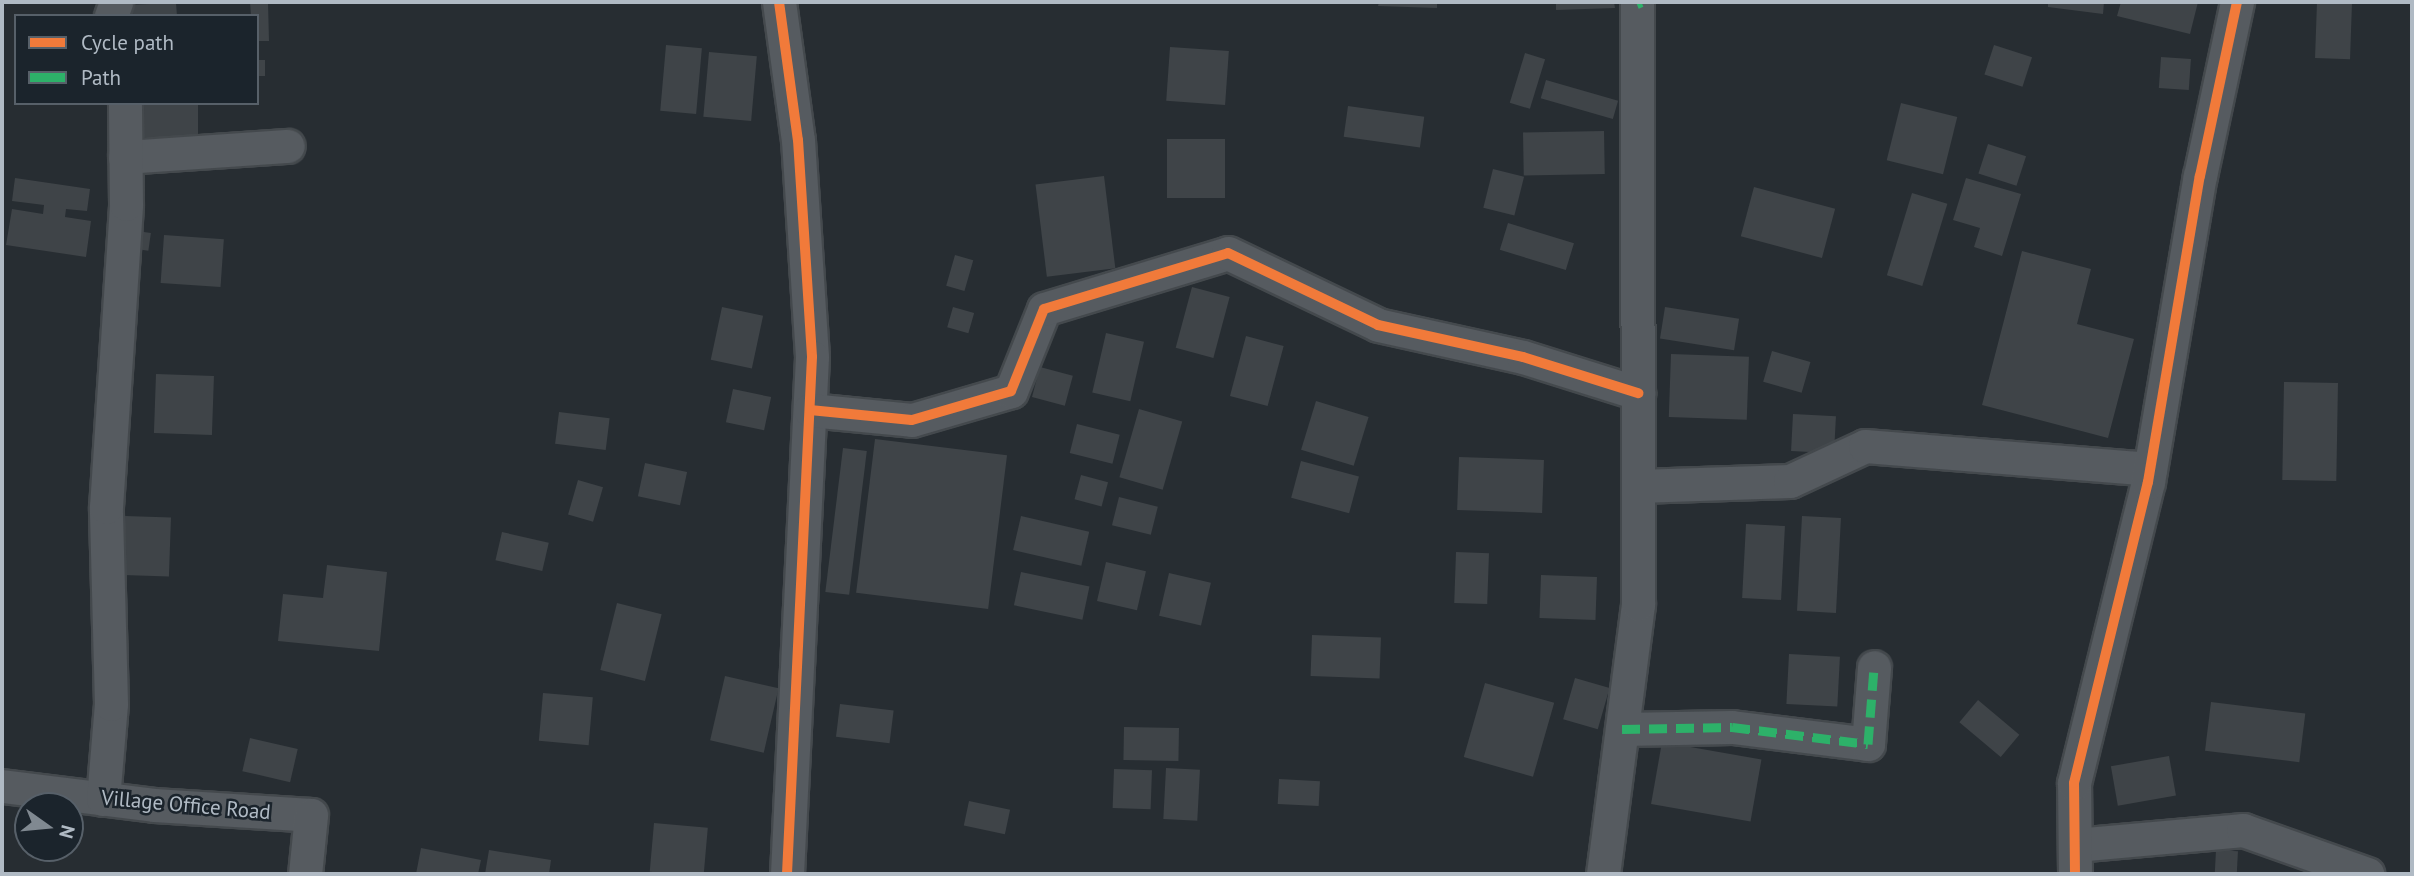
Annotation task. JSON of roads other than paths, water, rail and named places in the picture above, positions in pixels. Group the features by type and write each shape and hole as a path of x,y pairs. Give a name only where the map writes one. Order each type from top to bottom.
{"street":[{"path":"779,2 799,139 811,357 787,874"},
{"path":"1603,874 1638,604 1637,2"},
{"path":"2237,2 2200,177 2150,469 2074,783 2075,860 2243,830 2367,874"},
{"path":"103,799 111,704 106,507 125,157 125,105"},
{"path":"125,157 288,146"},
{"path":"810,410 912,420 1012,391 1044,309 1228,253 1378,325 1523,357 1638,393"},
{"path":"1638,486 1790,481 1866,446 2150,469"},
{"path":"1622,729 1732,727 1868,744 1874,667"},
{"name":"Village Office Road","path":"2,786 103,799 311,815 305,874"}]}
